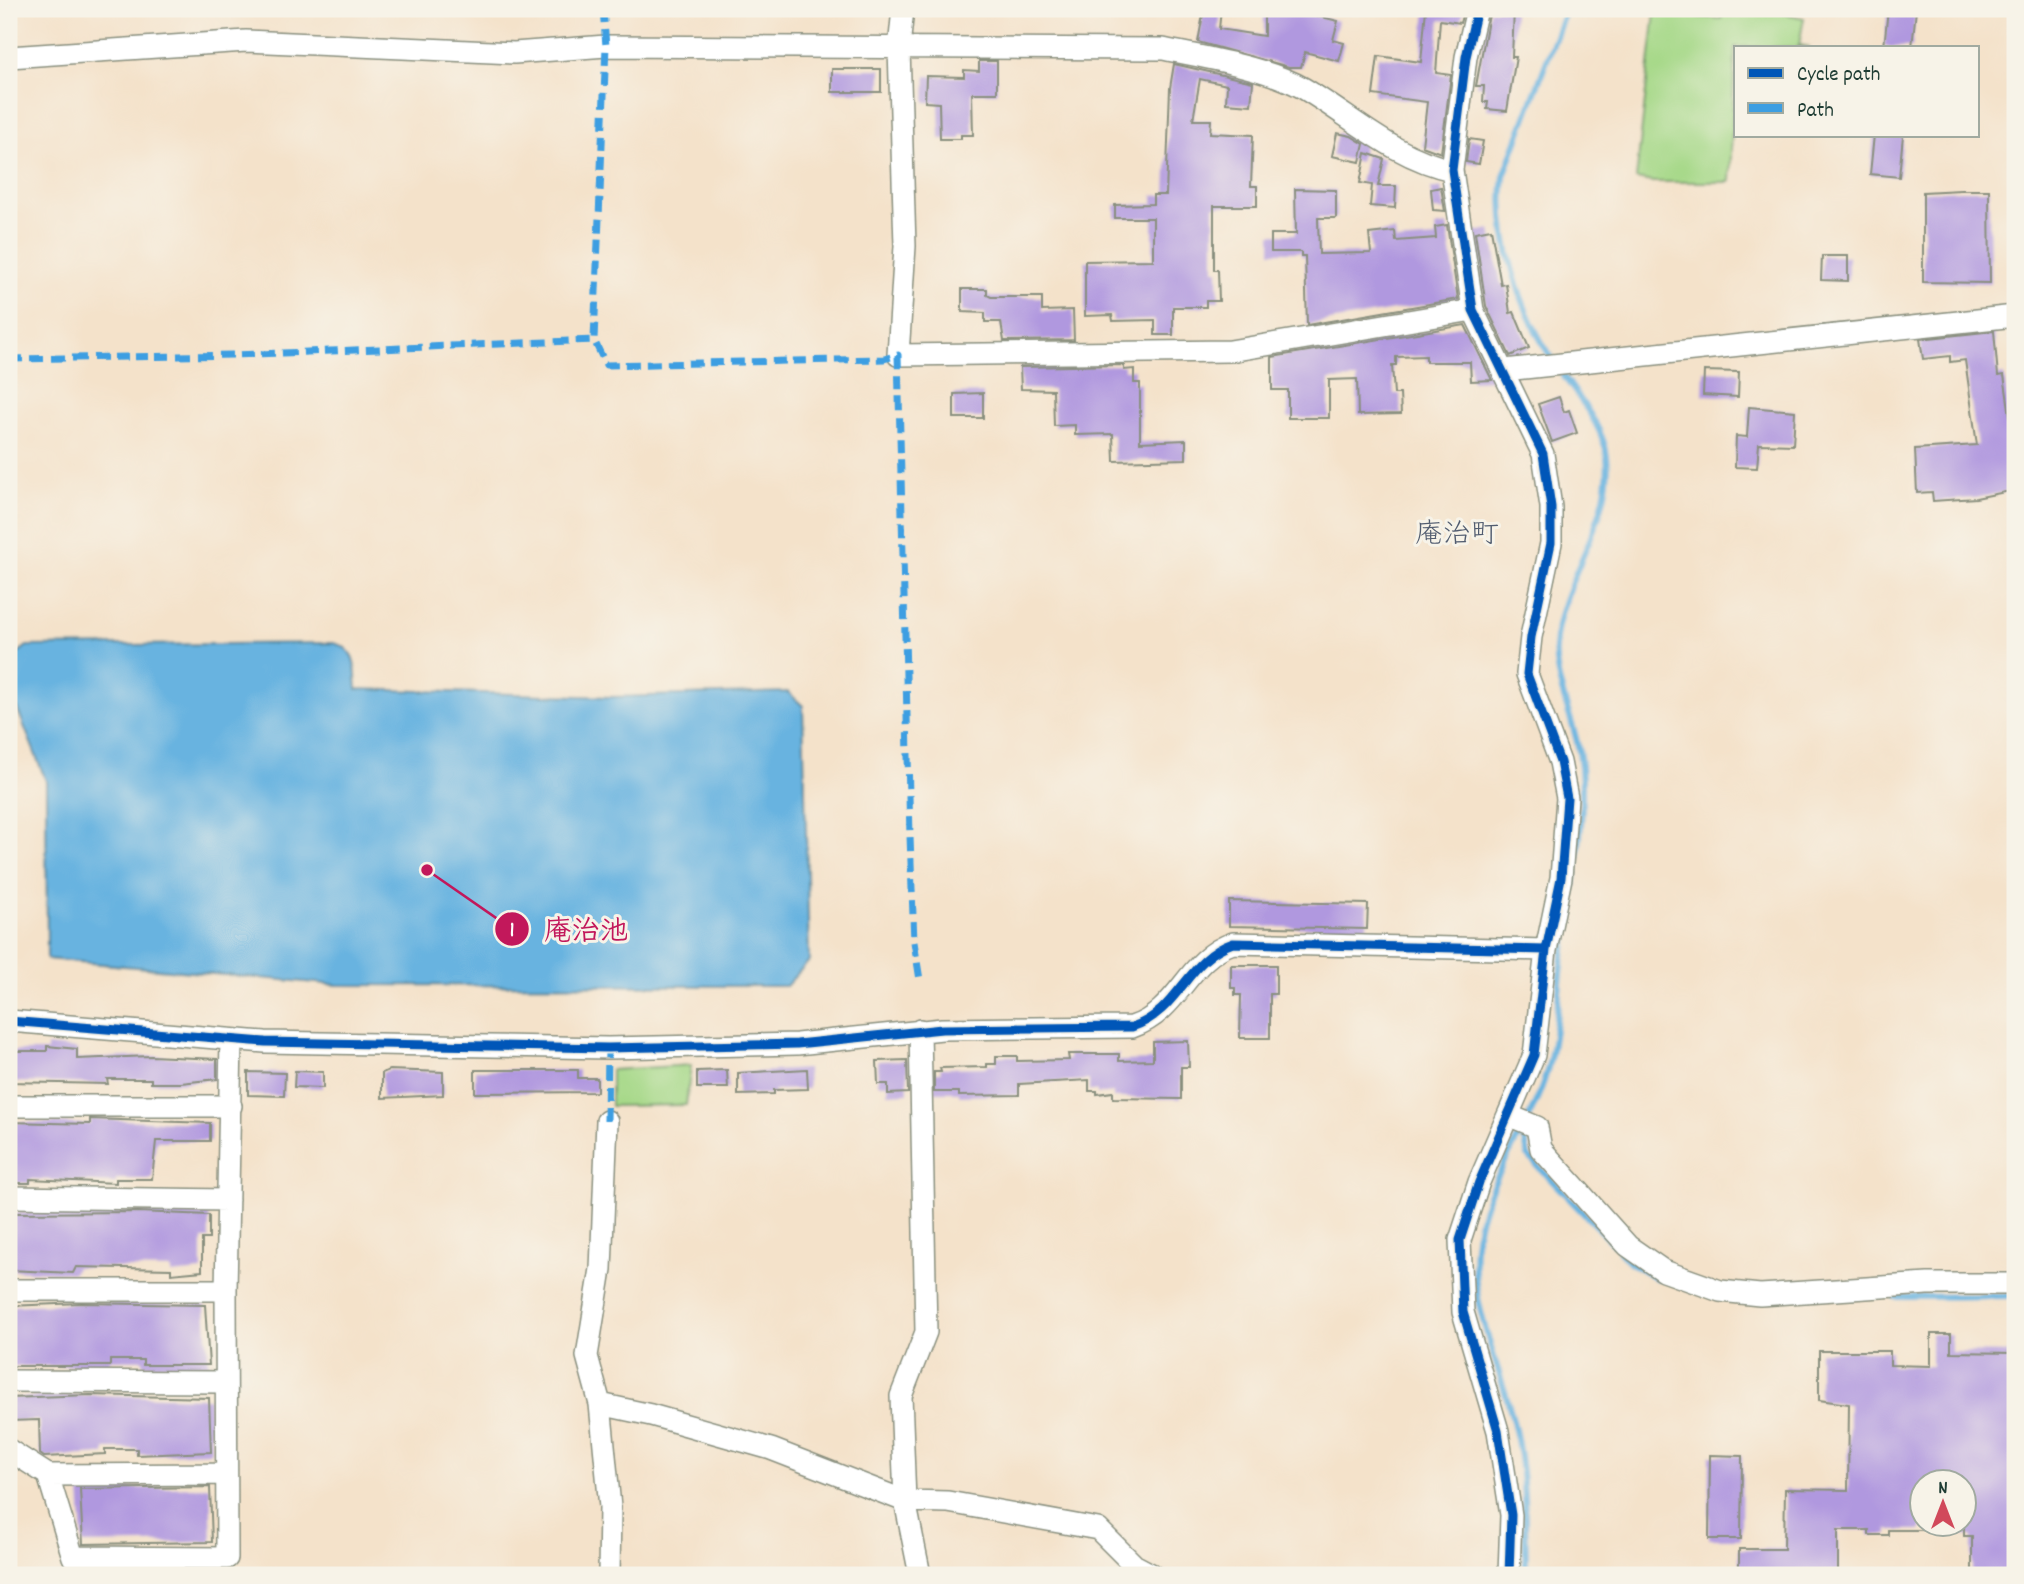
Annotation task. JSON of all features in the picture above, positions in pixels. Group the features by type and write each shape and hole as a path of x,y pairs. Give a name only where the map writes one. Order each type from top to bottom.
{"street":[{"path":"903,9 899,48 905,246 898,355 1230,351 1474,310"},
{"path":"1477,9 1466,57 1452,170 1474,310 1489,347 1505,370 1543,454 1551,507 1551,543 1531,637 1527,674 1560,762 1567,798 1561,878 1546,950 1534,1055 1479,1182 1460,1240 1463,1312 1498,1431 1511,1515 1509,1575"},
{"path":"9,57 246,41 514,53 606,46 1163,49 1226,62 1300,86 1385,143 1427,165 1452,170"},
{"path":"1505,370 2015,316"},
{"path":"9,1021 231,1041 634,1048 797,1044 920,1030 1132,1027 1150,1021 1166,1008 1203,959 1216,949 1233,943 1546,950"},
{"path":"920,1030 926,1332 901,1396 905,1501 920,1575"},
{"path":"48,1475 73,1557 227,1558 226,1290 231,1041"},
{"path":"9,1106 231,1106"},
{"path":"1508,1115 1537,1126 1541,1149 1628,1246 1664,1271 1720,1291 1760,1295 1928,1284 2015,1284"},
{"path":"607,1121 601,1269 587,1356 600,1404 610,1507 609,1575"},
{"path":"9,1197 228,1200"},
{"path":"9,1290 226,1290"},
{"path":"9,1381 226,1382"},
{"path":"600,1404 651,1415 771,1449 905,1501 948,1502 1098,1529 1134,1565 1153,1575"},
{"path":"9,1450 48,1475 226,1474"}],"green space":[{"path":"1723,9 1783,9 1782,13 1804,18 1799,45 1804,46 1734,46 1730,182 1653,182 1636,179 1655,12 1721,19"},
{"path":"691,1065 686,1105 611,1106 611,1070"}],"water":[{"path":"333,643 347,649 351,654 357,689 611,697 788,692 803,706 809,961 786,986 338,985 47,959 46,781 9,688 9,660 27,646"}],"building":[{"path":"1204,9 1221,9 1219,29 1264,36 1264,9 1313,9 1313,15 1338,21 1333,40 1344,43 1339,61 1305,52 1301,67 1289,67 1198,42"},
{"path":"1426,9 1464,9 1460,23 1440,20 1436,73 1451,75 1441,153 1422,146 1427,102 1373,95 1378,56 1421,62"},
{"path":"1490,9 1514,9 1512,57 1516,57 1507,111 1487,109 1488,102 1483,102 1484,86 1476,86"},
{"path":"1888,9 1916,10 1912,46 1884,46"},
{"path":"979,61 997,61 997,93 972,93 973,135 961,135 961,139 940,139 939,103 925,102 926,76 964,77 964,70 979,71"},
{"path":"1174,64 1253,82 1251,105 1226,103 1227,85 1200,79 1193,120 1211,120 1210,133 1253,135 1251,186 1257,186 1257,206 1214,206 1214,270 1218,270 1219,301 1206,301 1206,307 1173,307 1173,335 1155,335 1155,320 1113,321 1112,315 1085,316 1085,261 1153,260 1153,218 1115,218 1115,205 1153,204 1153,195 1166,195 1170,88"},
{"path":"832,69 881,69 881,92 832,92"},
{"path":"1337,133 1351,136 1364,144 1360,162 1332,156"},
{"path":"1874,136 1903,136 1899,177 1870,174"},
{"path":"1469,139 1483,141 1479,164 1466,162"},
{"path":"1366,153 1384,159 1378,186 1396,186 1395,208 1370,206 1372,185 1360,183"},
{"path":"1441,187 1445,211 1433,210 1431,189"},
{"path":"1295,189 1336,190 1336,218 1318,218 1319,254 1371,253 1369,234 1395,231 1396,241 1436,238 1435,227 1447,225 1458,299 1307,325 1305,256 1301,256 1301,252 1271,252 1271,234 1296,234"},
{"path":"1989,190 1990,283 1923,282 1923,192"},
{"path":"1491,229 1501,285 1506,284 1510,313 1514,312 1529,348 1510,356 1486,306 1475,232"},
{"path":"1822,256 1848,256 1848,281 1821,280"},
{"path":"962,289 987,289 987,295 991,297 1042,297 1042,311 1073,310 1074,340 1004,341 1001,322 985,322 985,313 962,312"},
{"path":"1465,325 1492,380 1471,381 1470,362 1426,362 1426,356 1396,357 1396,365 1392,365 1394,394 1400,394 1401,414 1358,415 1357,379 1329,380 1329,418 1288,418 1288,390 1272,390 1272,357"},
{"path":"1994,331 1998,376 2004,375 2015,450 2015,490 1976,498 1933,501 1932,492 1917,493 1915,449 1977,445 1965,360 1950,362 1950,356 1923,359 1920,339"},
{"path":"1124,365 1124,370 1134,369 1134,383 1140,383 1140,442 1186,440 1186,459 1114,461 1113,434 1075,435 1075,425 1054,426 1053,390 1021,389 1020,367"},
{"path":"1704,371 1739,372 1738,397 1703,395"},
{"path":"983,393 983,418 954,418 954,394"},
{"path":"1559,397 1564,412 1569,410 1577,433 1552,442 1538,404"},
{"path":"1749,407 1795,411 1793,445 1759,444 1757,468 1735,467 1736,436 1747,437"},
{"path":"1229,901 1368,904 1367,929 1229,926"},
{"path":"1231,965 1276,965 1276,994 1270,994 1270,1038 1240,1038 1241,995 1235,995 1235,988 1231,988"},
{"path":"1188,1041 1189,1067 1181,1067 1181,1099 1113,1098 1113,1092 1097,1094 1097,1091 1089,1091 1089,1080 1019,1084 1019,1095 959,1096 959,1092 934,1092 934,1072 941,1072 940,1068 987,1067 987,1064 996,1064 996,1056 1017,1056 1017,1061 1069,1060 1068,1054 1119,1054 1119,1061 1153,1060 1153,1042"},
{"path":"47,1046 77,1049 77,1059 151,1056 217,1059 217,1079 181,1083 151,1083 151,1079 107,1079 108,1084 9,1082 9,1051 47,1051"},
{"path":"907,1060 908,1093 888,1094 888,1084 878,1084 877,1061"},
{"path":"807,1069 808,1089 738,1095 738,1073"},
{"path":"389,1070 443,1072 443,1095 382,1098 382,1073"},
{"path":"475,1070 578,1070 578,1078 597,1078 597,1092 475,1093"},
{"path":"727,1070 728,1088 697,1088 697,1071"},
{"path":"295,1071 323,1072 323,1088 294,1087"},
{"path":"248,1072 285,1073 284,1096 248,1095"},
{"path":"90,1119 210,1123 210,1141 156,1141 152,1179 116,1179 116,1183 30,1179 30,1183 9,1183 9,1122 90,1124"},
{"path":"138,1212 209,1215 209,1239 202,1239 202,1271 171,1274 171,1269 76,1267 73,1273 9,1270 9,1213"},
{"path":"81,1303 205,1305 209,1365 143,1365 143,1360 110,1360 110,1366 9,1366 9,1306"},
{"path":"1931,1334 1951,1334 1951,1352 2015,1353 2015,1575 1972,1575 1972,1538 1979,1538 1979,1468 1909,1468 1909,1530 1888,1530 1888,1535 1869,1535 1869,1530 1838,1530 1838,1575 1739,1575 1739,1549 1784,1549 1785,1489 1848,1490 1849,1404 1819,1400 1819,1351 1890,1351 1890,1365 1931,1366"},
{"path":"90,1395 209,1398 211,1452 137,1455 137,1449 105,1449 105,1454 44,1457 40,1454 39,1420 9,1421 9,1398"},
{"path":"1710,1455 1742,1456 1741,1539 1709,1539"},
{"path":"210,1487 212,1542 83,1544 80,1489"},
{"path":"83,1570 153,1571 153,1575 83,1575"}],"waterway":[{"path":"1553,360 1530,319 1513,272 1507,247 1502,199 1504,176 1566,9"},
{"path":"1526,1575 1521,1462 1508,1403 1477,1293 1475,1247 1486,1201 1531,1112 1548,1067 1580,836 1581,767 1557,671 1556,638 1560,615 1603,502 1607,457 1595,422 1559,369"},
{"path":"1523,1129 1528,1156 1613,1244"},
{"path":"1620,1252 1631,1263 1657,1278"},
{"path":"1895,1297 2015,1296"}],"marked path":[{"path":"603,9 606,46 594,340 606,365 884,359 898,355 910,836 914,942 920,980"},
{"path":"9,359 234,355 594,340"},
{"path":"607,1121 608,1048"}],"cycle path":[{"path":"1477,9 1466,57 1452,170 1473,310 1543,454 1551,507 1551,543 1531,637 1527,674 1560,762 1567,798 1561,878 1546,950 1534,1055 1479,1182 1460,1240 1463,1312 1498,1431 1511,1515 1509,1575"},
{"path":"9,1021 265,1042 608,1048 797,1044 942,1029 1132,1027 1161,1009 1204,961 1233,943 1546,950"}],"place":[{"name":"庵治池","path":"427,870"}],"district":[{"name":"庵治町","path":"1457,532"}]}
